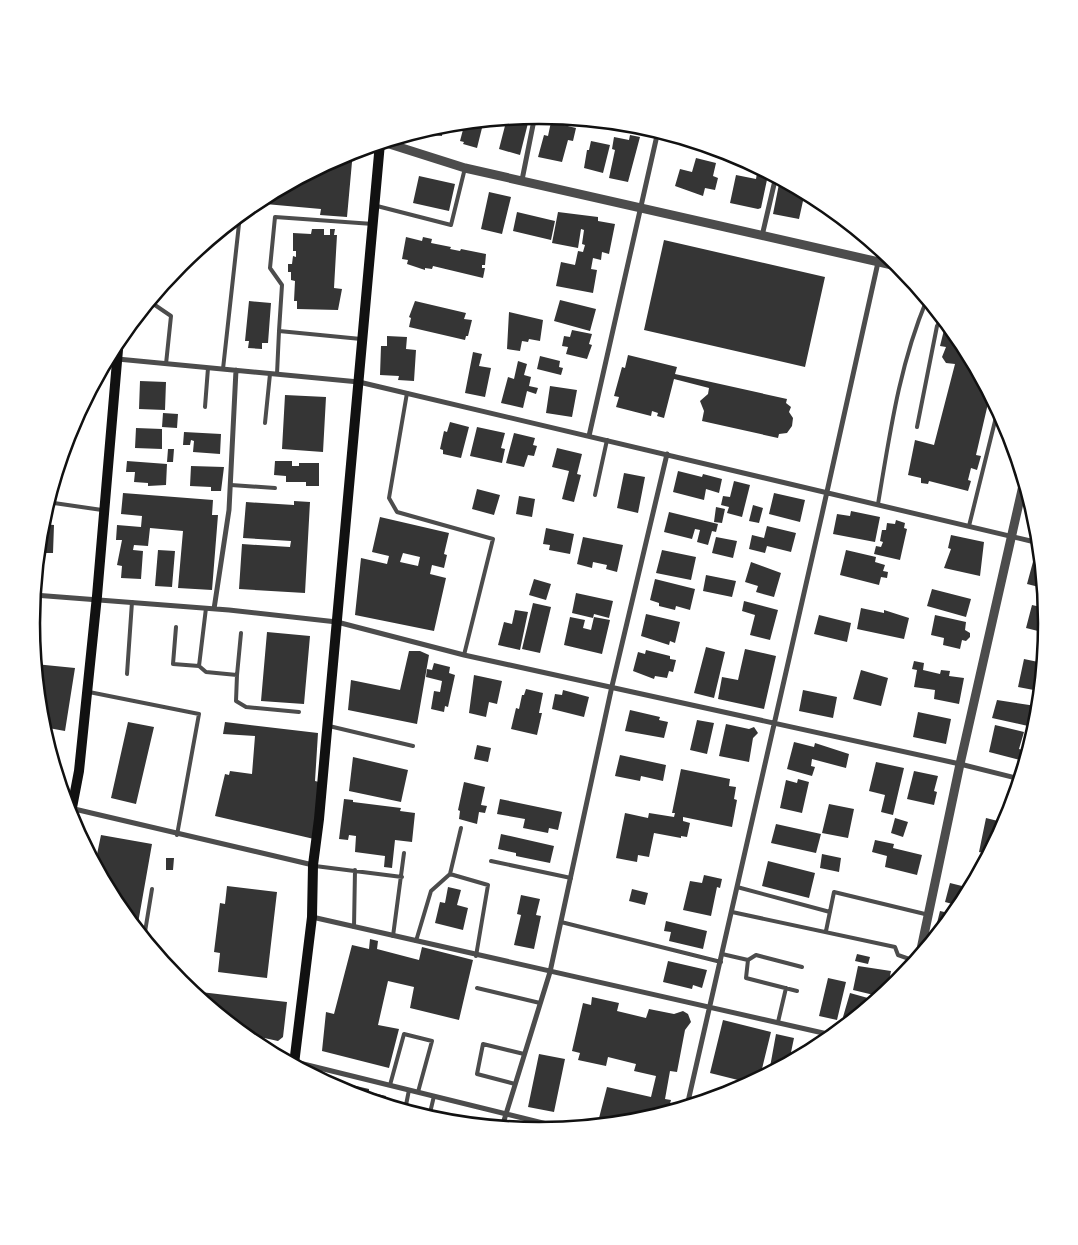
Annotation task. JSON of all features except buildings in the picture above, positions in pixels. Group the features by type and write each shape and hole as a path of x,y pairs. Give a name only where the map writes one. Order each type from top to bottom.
{"main road":[{"path":"291,1056 312,917 313,865 379,150"},
{"path":"72,798 87,692 97,600 112,365"}],"street":[{"path":"522,180 534,124"},
{"path":"589,436 656,138"},
{"path":"394,146 465,168 886,264"},
{"path":"762,237 775,183"},
{"path":"689,1098 776,724 879,258"},
{"path":"115,359 359,382 1031,540"},
{"path":"214,609 230,485 236,370"},
{"path":"504,1120 549,973 612,686 666,454"},
{"path":"923,941 960,764 1021,493"},
{"path":"41,596 206,608 337,622 464,655 612,686 1014,777"},
{"path":"78,813 313,865"},
{"path":"312,917 549,973 711,1006 821,1033"},
{"path":"310,1066 536,1122"}],"lane":[{"path":"374,205 451,225 465,168"},
{"path":"277,374 282,285 270,268 275,217 373,224"},
{"path":"223,369 239,224"},
{"path":"155,305 171,316 166,364"},
{"path":"878,504 895,398 911,336 924,306"},
{"path":"917,427 938,324"},
{"path":"279,331 363,339"},
{"path":"205,407 208,368"},
{"path":"265,423 270,374"},
{"path":"407,393 389,498 397,512 493,539 464,655"},
{"path":"969,526 995,421"},
{"path":"596,495 607,440"},
{"path":"230,485 276,488"},
{"path":"55,503 104,510"},
{"path":"127,674 132,602"},
{"path":"200,666 206,608"},
{"path":"176,627 173,664 200,666 206,672 237,675"},
{"path":"241,633 236,701 246,707 299,712"},
{"path":"87,692 200,714 176,835"},
{"path":"327,726 413,746"},
{"path":"416,941 430,891 450,874 461,828"},
{"path":"393,936 404,853"},
{"path":"491,861 571,878"},
{"path":"313,865 402,877"},
{"path":"354,927 355,870"},
{"path":"450,874 488,885 476,956"},
{"path":"737,887 830,912"},
{"path":"145,929 152,889"},
{"path":"826,931 834,892 929,915"},
{"path":"732,912 826,931 895,948 898,955 908,958"},
{"path":"561,922 721,962"},
{"path":"722,954 748,960 756,955 802,967"},
{"path":"748,960 746,978 797,991"},
{"path":"477,988 540,1003"},
{"path":"778,1022 786,988"},
{"path":"390,1085 404,1034 432,1041 418,1092"},
{"path":"515,1084 477,1074 483,1044 524,1054"},
{"path":"406,1103 409,1090"},
{"path":"431,1109 434,1096"}]}
